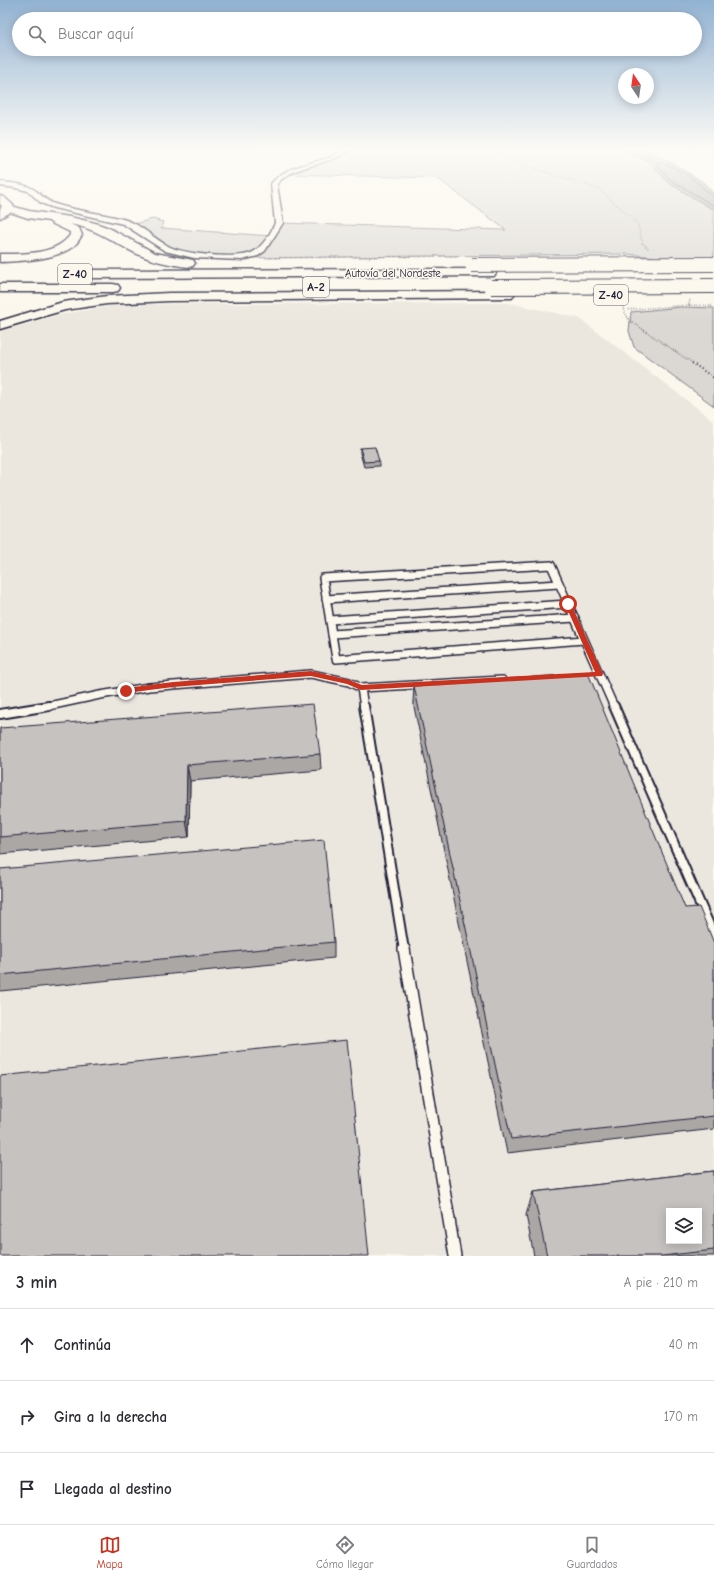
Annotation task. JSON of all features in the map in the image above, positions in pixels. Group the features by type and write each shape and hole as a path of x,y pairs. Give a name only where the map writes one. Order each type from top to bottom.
{"highway":[{"path":"3,207 22,213 93,225 144,253 179,262 224,265 468,261 714,264"},
{"path":"0,218 26,218 53,221 72,227 75,230 76,235 72,241 56,250 34,256 0,258"},
{"path":"149,274 176,270 350,268 468,261"},
{"name":"Autovía del Nordeste","path":"79,274 714,272"},
{"name":"Autovía del Nordeste","path":"0,288 714,286"},
{"name":"Z-40","path":"140,288 220,292 403,293 458,296 714,294"},
{"path":"0,325 63,306 107,300 177,297 458,296"}],"street":[{"path":"55,207 125,222 160,245 181,254 216,258 249,257 259,252 279,225 276,207"}],"lane":[{"path":"584,640 336,659 323,578 551,565 584,640 595,675 714,936"},
{"path":"326,599 559,584"},
{"path":"330,620 568,604"},
{"path":"332,634 575,618"},
{"path":"0,714 32,710 100,695 149,687 288,675 311,674 349,682 361,688 512,679"},
{"path":"361,688 455,1256"}],"path":[{"path":"619,207 637,223 642,243 650,250"},
{"path":"249,257 468,261"},
{"path":"689,305 690,300"},
{"path":"714,306 689,305 624,310 629,320 714,378"}],"shaded area":[{"path":"475,207 708,207 714,210 714,257 658,257 627,254 242,258 176,252 131,225 153,219 163,222 161,228 271,236 279,223 506,230"},
{"path":"509,303 579,318 714,421 714,1256 0,1256 0,331 58,315 120,304"},
{"path":"681,307 714,308 714,406 634,347 629,331 631,312"}],"building":[{"path":"375,447 379,461 364,462 360,448"},
{"path":"588,673 685,908 699,907 714,943 714,1116 511,1139 414,686"},
{"path":"313,704 320,754 187,765 186,821 0,837 0,728"},
{"path":"324,840 334,942 0,975 0,869"},
{"path":"347,1040 369,1256 0,1256 0,1076"},
{"path":"714,1171 714,1250 662,1256 547,1256 533,1192"}],"route":[{"path":"126,691 173,684 311,674 349,682 361,688 599,674 568,604"}]}
